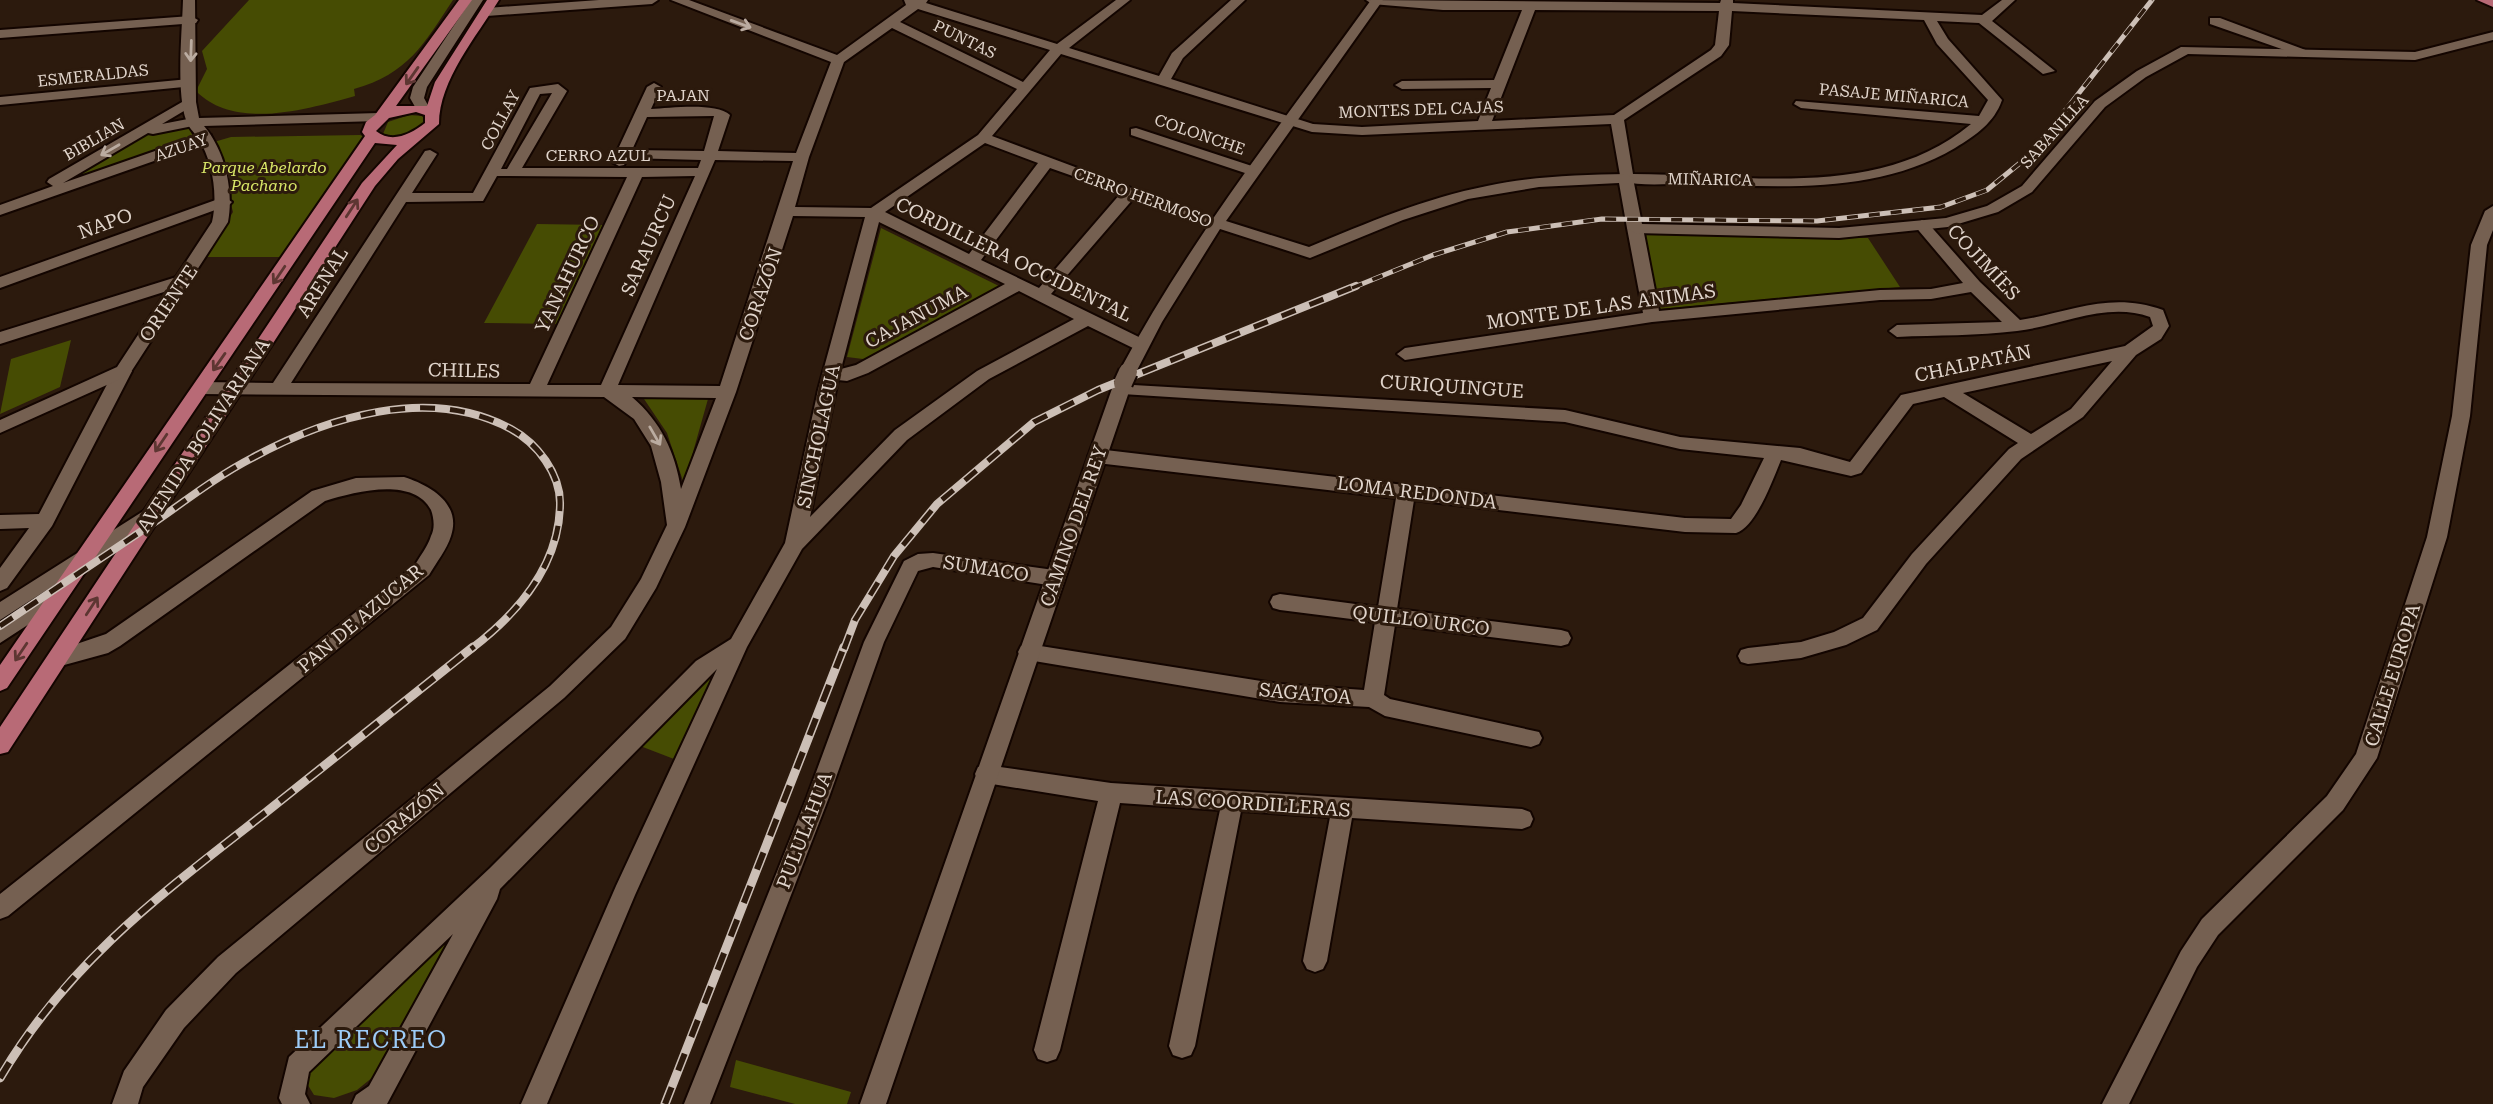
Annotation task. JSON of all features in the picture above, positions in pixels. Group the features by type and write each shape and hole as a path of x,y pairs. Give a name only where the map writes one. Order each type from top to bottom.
{"main road":[{"name":"AVENIDA BOLIVARIANA","path":"0,682 370,135 371,125 381,116 466,0"},
{"path":"2483,0 2493,3"},
{"name":"AVENIDA BOLIVARIANA","path":"0,745 369,183 393,156 432,124 427,111 490,6"},
{"path":"381,116 398,109 427,111"},
{"path":"370,135 387,142 419,135"}],"street":[{"path":"189,0 189,102 193,122 206,138 224,202"},
{"path":"427,111 418,98 420,87 477,0"},
{"path":"490,6 652,0"},
{"path":"677,0 838,60 914,1"},
{"path":"874,213 983,138 1057,50 1124,0"},
{"path":"1163,81 1177,56 1239,0"},
{"path":"1375,0 1444,6 1531,2 1822,5 1930,18 1982,19 1991,17 2010,0"},
{"name":"CAMINO DEL REY","path":"873,1104 1124,381 1141,345 1217,223 1287,120 1375,0"},
{"name":"MONTES DEL CAJAS","path":"914,1 962,11 1057,50 1312,128 1362,131 1617,119"},
{"path":"1484,124 1531,2"},
{"path":"1652,317 1634,228 1617,119 1716,53 1722,45 1726,3"},
{"path":"1930,18 1942,41 1995,100 1983,121"},
{"path":"1982,19 2048,71"},
{"path":"0,42 6,34 191,20"},
{"path":"2215,21 2304,52"},
{"name":"PUNTAS","path":"890,22 1025,88"},
{"name":"SABANILLA","path":"1634,228 1856,233 1954,220 2001,205 2027,188 2099,105 2154,66 2186,50 2415,56 2493,36"},
{"name":"CORAZÓN","path":"125,1104 133,1080 175,1019 227,965 557,692 618,633 649,583 676,527 727,392 781,230 802,157 838,60"},
{"name":"ESMERALDAS","path":"2,103 190,83"},
{"path":"1402,85 1501,84"},
{"name":"COLLAY","path":"401,197 478,198 535,91 558,88 560,91 512,173"},
{"path":"613,173 654,88"},
{"name":"BIBLIAN","path":"8,208 189,102"},
{"name":"PASAJE MIÑARICA","path":"1801,104 1983,121"},
{"name":"PAJAN","path":"642,113 716,112 723,115"},
{"name":"SARAURCU","path":"607,391 704,172 723,115"},
{"name":"AZUAY","path":"138,134 193,122 381,116"},
{"name":"MIÑARICA","path":"1305,254 1400,216 1487,190 1562,179 1860,177 1906,167 1947,149 1983,121"},
{"name":"AZUAY","path":"8,208 228,132 361,130 370,135"},
{"name":"COLONCHE","path":"1136,132 1253,171"},
{"name":"CERRO HERMOSO","path":"983,138 1305,254"},
{"name":"CERRO AZUL","path":"622,154 802,157"},
{"name":"ARENAL","path":"278,389 430,155"},
{"path":"971,262 1047,162"},
{"name":"CERRO AZUL","path":"491,173 704,172"},
{"name":"YANAHURCO","path":"535,392 636,173"},
{"path":"1040,297 1130,193"},
{"name":"ORIENTE","path":"0,583 44,521 128,363 220,222 224,202"},
{"name":"NAPO","path":"0,283 224,202"},
{"name":"CALLE EUROPA","path":"2115,1104 2189,959 2210,927 2335,803 2366,758 2437,537 2460,416 2479,245 2493,211"},
{"name":"CORDILLERA OCCIDENTAL","path":"785,212 874,213 1141,345"},
{"name":"SINCHOLAGUA","path":"297,1104 292,1098 298,1066 498,875 703,667 738,645 795,543 831,374 874,213"},
{"name":"COJIMÍES","path":"1922,225 1973,286 2017,326"},
{"path":"0,338 183,281"},
{"name":"CAJANUMA","path":"831,374 847,374 862,369 1017,285"},
{"name":"MONTE DE LAS ANIMAS","path":"1405,354 1652,317 1880,295 1931,294 1973,286"},
{"path":"1748,656 1801,650 1839,639 1870,624 1919,559 2015,454 2077,414 2130,351 2160,331 2161,319 2157,314 2133,305 2121,305 2017,326 1898,331"},
{"path":"795,543 901,435 983,376 1087,319"},
{"name":"CHALPATÁN","path":"1775,454 1800,455 1855,468 1908,399 2130,351"},
{"path":"0,414 128,363"},
{"path":"0,427 128,363"},
{"name":"CURIQUINGUE","path":"1124,381 1565,415 1679,443 1775,454"},
{"name":"CHILES","path":"201,388 727,392"},
{"path":"1945,390 2030,442"},
{"path":"607,391 630,402 660,446 672,480 676,527"},
{"name":"LOMA REDONDA","path":"1097,456 1685,525 1736,526 1749,509 1775,454"},
{"name":"PAN DE AZUCAR","path":"0,908 422,570 442,535 440,510 429,495 404,484 369,482 331,492 297,509 113,640 101,647 57,659"},
{"name":"SAGATOA","path":"1028,652 1280,693 1373,699 1384,615 1406,491"},
{"path":"0,612 153,512"},
{"path":"0,522 44,521"},
{"name":"SUMACO","path":"918,561 933,560 1054,578"},
{"name":"PULULAHUA","path":"697,1104 818,797 874,642 911,566 918,561"},
{"path":"0,635 60,595"},
{"name":"QUILLO URCO","path":"1280,602 1562,638"},
{"path":"534,1104 624,894 738,645"},
{"path":"1373,699 1385,707 1531,738"},
{"name":"LAS COORDILLERAS","path":"986,774 1111,793 1342,810 1522,819"},
{"path":"1046,1050 1111,793"},
{"path":"1182,1046 1232,803"},
{"path":"1315,961 1342,810"},
{"name":"SINCHOLAGUA","path":"365,1104 378,1095 498,875"}],"green space":[{"path":"249,0 453,0 413,55 388,75 354,89 355,96 294,111 251,114 212,103 196,91 207,69 202,51"},
{"path":"409,115 422,116 428,122 404,138 383,134 388,122"},
{"path":"188,126 194,139 58,185 143,135"},
{"name":"Parque Abelardo Pachano","path":"231,137 365,137 288,257 205,257 233,212 214,142"},
{"path":"537,224 603,225 558,324 484,323"},
{"path":"881,228 1003,288 871,360 847,357"},
{"path":"1645,234 1868,238 1900,287 1660,309"},
{"path":"71,340 60,387 0,414 11,359"},
{"path":"644,399 708,399 684,484 667,433"},
{"path":"715,671 674,759 635,744"},
{"path":"460,918 373,1077 357,1090 334,1098 314,1095 306,1082 311,1061"},
{"path":"736,1060 851,1092 847,1104 795,1104 730,1087"}],"railway":[{"path":"1352,288 1433,255 1507,232 1602,219 1817,221 1941,207 1987,190 2031,154 2152,0"},
{"path":"844,649 855,620 894,556 937,504 1034,422 1098,390 1356,286"},
{"path":"0,626 211,482 281,443 346,419 379,412 413,408 447,409 480,416 521,435 546,461 559,493 558,527 544,568 519,604 471,649"},
{"path":"0,1078 55,999 119,932 189,872 473,647"},
{"path":"665,1104 844,647"}],"district":[{"name":"EL RECREO","path":"371,1040"}]}
